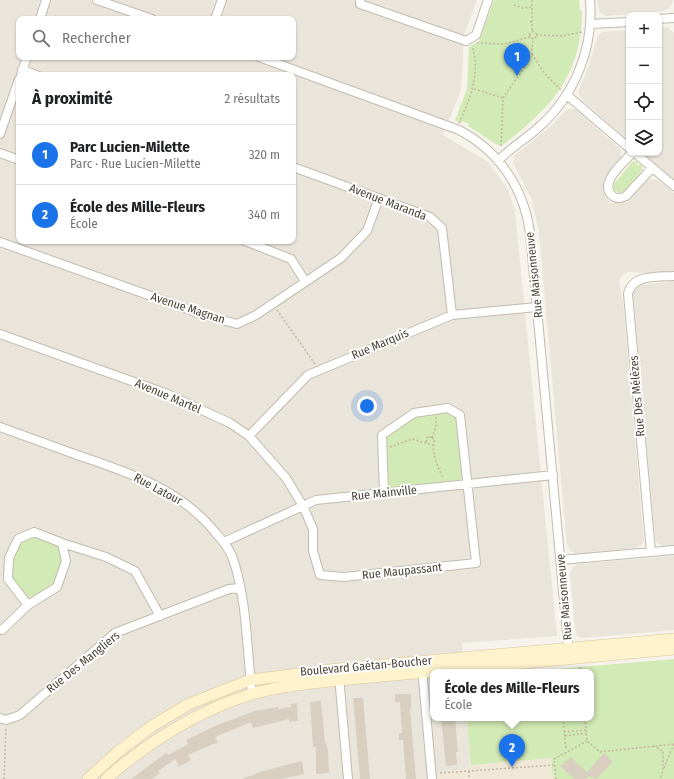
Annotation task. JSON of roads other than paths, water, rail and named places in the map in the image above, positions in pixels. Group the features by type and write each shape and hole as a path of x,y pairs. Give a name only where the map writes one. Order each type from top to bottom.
{"street":[{"path":"41,16 46,0"},
{"path":"97,0 143,16"},
{"path":"216,16 222,0"},
{"path":"360,0 360,4 466,41 476,35 488,0"},
{"path":"498,161 543,123 564,92 584,56 590,24 590,0"},
{"path":"662,19 674,18"},
{"path":"590,24 626,22"},
{"path":"21,72 26,60"},
{"name":"Rue Maisonneuve","path":"267,60 455,129 478,142 498,161 516,186 526,212 537,307 569,653"},
{"path":"0,134 16,88"},
{"path":"564,92 626,145"},
{"path":"0,153 16,159"},
{"path":"629,156 608,181 608,190 614,196 620,198 626,196 652,168"},
{"path":"638,156 674,186"},
{"name":"Avenue Maranda","path":"296,168 430,217 442,228 452,315"},
{"name":"Avenue Magnan","path":"0,242 204,315 237,324 256,315 305,281 342,258 367,231 379,198"},
{"path":"253,244 291,259 305,281"},
{"name":"Rue Des Mélèzes","path":"651,552 628,294 632,285 638,280 674,276"},
{"name":"Rue Marquis","path":"249,436 308,375 319,370 452,315 537,307"},
{"name":"Avenue Martel","path":"0,334 165,393 230,423 249,436 286,478 303,506"},
{"path":"384,492 381,451 382,435 414,413 448,408 460,415 466,483"},
{"name":"Rue Latour","path":"0,427 128,473 161,487 186,503 207,521 224,542 233,559 240,588 252,694"},
{"name":"Rue Mainville","path":"224,542 316,500 553,475"},
{"name":"Rue Maupassant","path":"303,506 313,529 313,551 320,575 344,577 476,563 466,483"},
{"path":"28,605 8,579 9,558 18,539 34,532 62,543 106,557 135,571 160,616"},
{"path":"0,630 2,630 28,605 57,587 66,561 62,543"},
{"path":"561,560 674,550"},
{"name":"Rue Des Mangliers","path":"0,718 6,720 20,715 115,633 229,589 240,588"},
{"name":"Boulevard Gaétan-Boucher","path":"88,779 119,751 152,726 190,704 250,680 422,667 569,653 674,639"},
{"name":"Boulevard Gaétan-Boucher","path":"569,653 674,649"},
{"path":"422,667 432,776"},
{"path":"339,674 348,779"},
{"name":"Boulevard Gaétan-Boucher","path":"106,779 128,759 176,728 224,705 252,694 289,687 339,674"}],"place":[{"name":"Parc Lucien-Milette","path":"517,76"},
{"name":"École des Mille-Fleurs","path":"512,767"}]}
